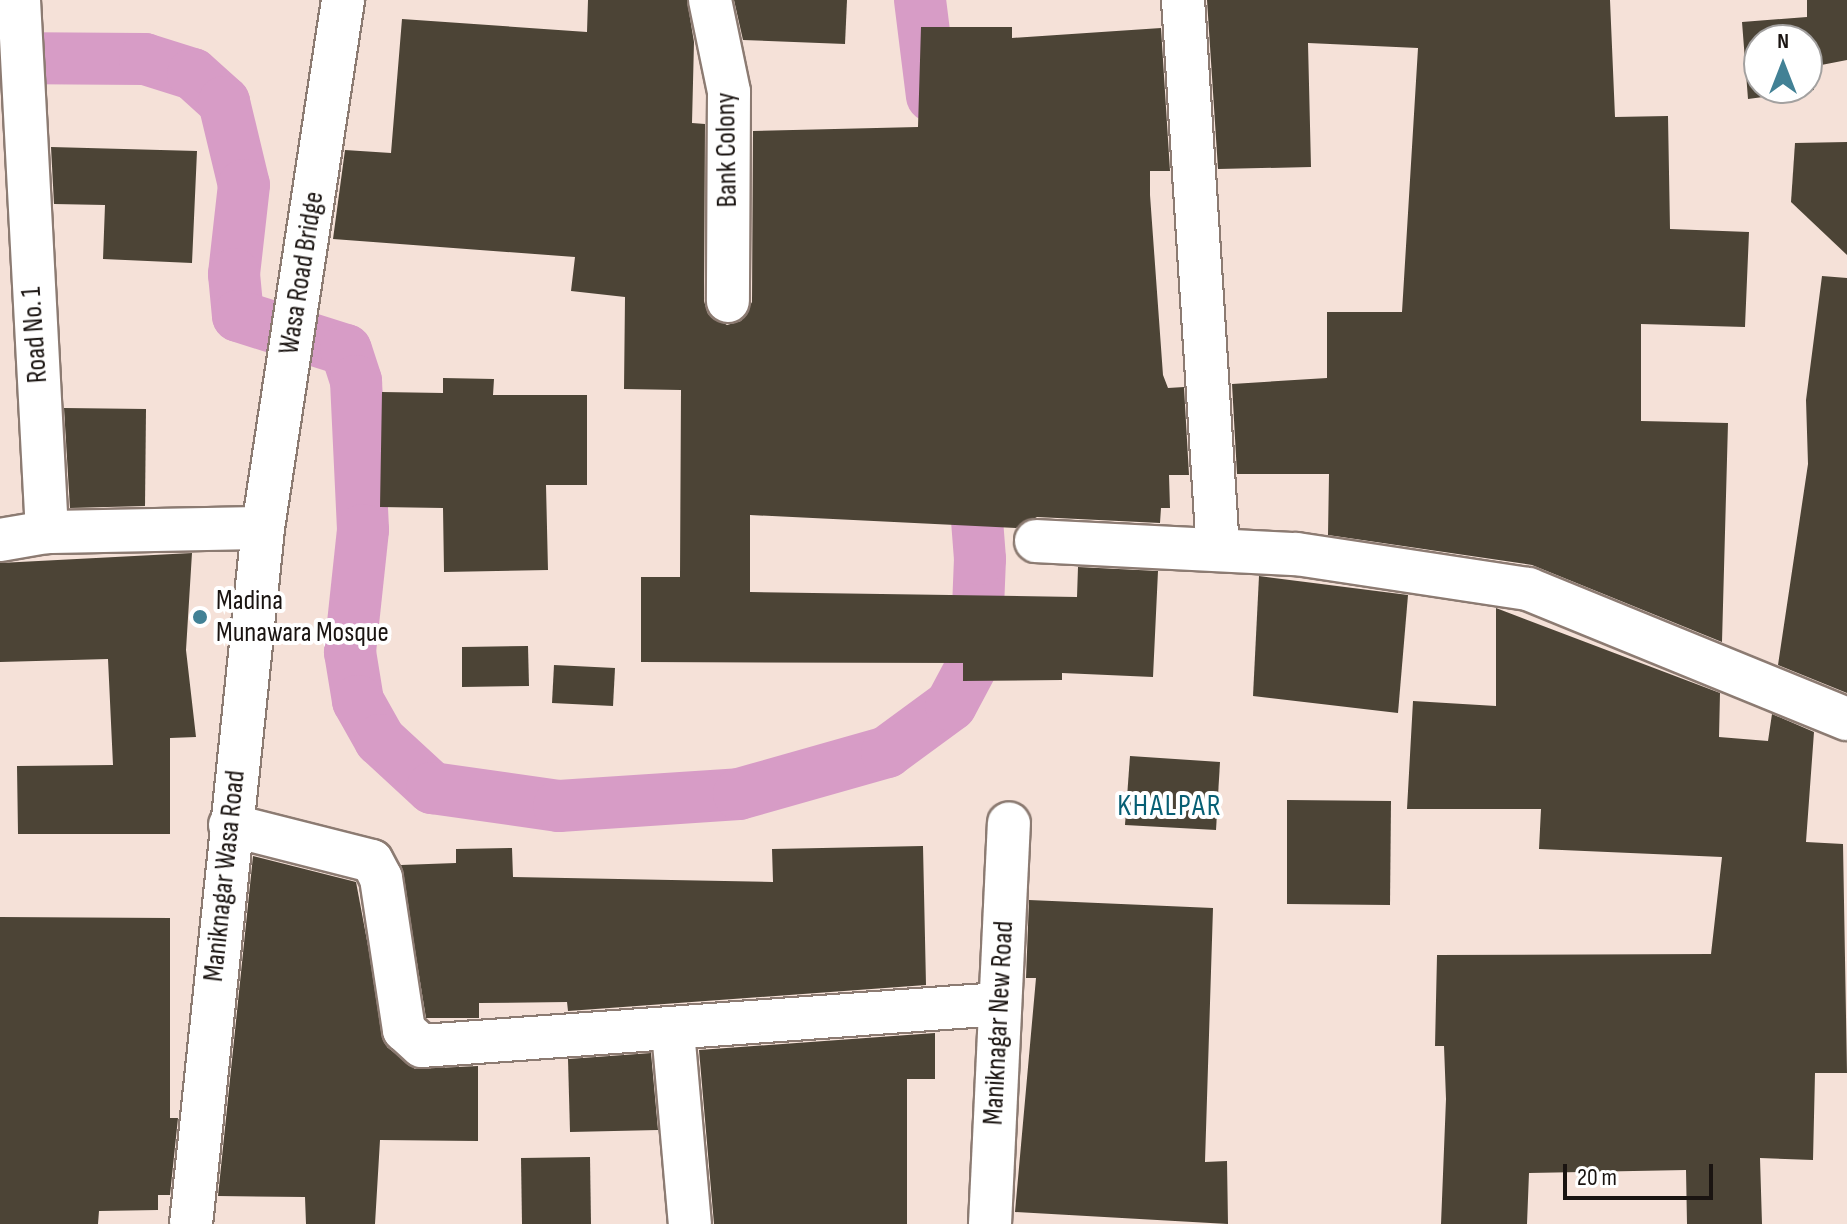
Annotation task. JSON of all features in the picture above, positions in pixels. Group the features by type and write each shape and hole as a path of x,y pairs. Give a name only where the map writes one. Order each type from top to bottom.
{"street":[{"name":"Road No. 1","path":"19,0 23,139 47,532"},
{"name":"Wasa Road Bridge","path":"263,528 330,107 343,0"},
{"name":"Bank Colony","path":"710,0 729,92 728,301"},
{"path":"1183,0 1218,550"},
{"path":"0,540 47,532 263,528"},
{"name":"Maniknagar Wasa Road","path":"191,1224 263,528"},
{"path":"1036,541 1218,550 1528,589 1847,719"},
{"name":"Maniknagar New Road","path":"990,1224 1009,823"},
{"path":"230,825 372,861 381,878 404,1030 422,1046 673,1031 999,1004"},
{"path":"673,1031 690,1224"}],"building":[{"path":"588,0 687,0 694,42 692,123 705,124 704,301 708,314 727,325 741,321 752,302 753,131 918,127 921,27 1012,27 1012,38 1161,28 1170,171 1150,171 1150,195 1163,375 1168,388 1184,387 1189,475 1169,475 1170,508 1161,508 1160,523 1037,517 1016,528 750,515 750,592 1077,597 1078,567 1158,571 1153,677 1062,673 1062,680 963,681 963,663 641,662 641,577 680,577 681,390 624,389 625,297 571,291 575,257 333,239 345,150 391,153 402,19 587,32"},
{"path":"734,0 847,0 845,44 743,40"},
{"path":"1207,0 1610,0 1615,117 1668,116 1670,229 1749,232 1745,327 1641,324 1641,421 1728,423 1722,642 1532,565 1328,535 1329,474 1237,474 1232,384 1327,378 1327,312 1402,312 1418,48 1308,43 1311,167 1218,169"},
{"path":"1807,0 1847,0 1847,60 1823,65 1823,24 1743,24 1743,35 1742,22 1807,17"},
{"path":"1847,142 1847,255 1791,202 1795,143"},
{"path":"51,147 197,151 192,263 103,259 105,205 54,204"},
{"path":"1822,276 1847,278 1847,693 1778,665 1808,464 1806,400"},
{"path":"443,378 494,379 493,395 587,395 587,485 546,485 548,570 444,572 443,508 380,507 382,392 443,393"},
{"path":"64,408 146,409 145,506 70,508"},
{"path":"192,553 186,650 196,737 170,738 170,834 18,834 17,766 113,765 108,659 0,662 0,563"},
{"path":"1259,576 1408,595 1398,713 1253,696"},
{"path":"1496,608 1720,693 1719,737 1768,741 1772,714 1814,732 1806,842 1843,844 1847,1073 1815,1073 1813,1160 1760,1158 1762,1224 1687,1224 1686,1170 1529,1173 1527,1224 1441,1224 1446,1099 1444,1046 1435,1046 1437,955 1711,954 1722,857 1539,849 1541,809 1407,809 1413,701 1496,706"},
{"path":"528,646 529,686 462,687 462,647"},
{"path":"554,665 615,668 613,706 552,703"},
{"path":"1130,756 1220,762 1216,830 1125,825"},
{"path":"1287,800 1391,801 1390,905 1287,904"},
{"path":"923,846 926,985 568,1011 567,1002 479,1003 479,1018 426,1018 401,865 456,863 456,849 512,848 513,877 773,882 772,849"},
{"path":"253,856 356,882 387,1047 415,1069 478,1066 478,1141 380,1140 375,1224 306,1224 305,1197 218,1196"},
{"path":"1029,900 1213,908 1205,1162 1227,1161 1228,1224 1015,1212 1036,978 1026,978"},
{"path":"0,917 170,918 170,1118 178,1118 170,1195 158,1195 158,1210 99,1211 98,1224 0,1224"},
{"path":"935,1033 935,1079 907,1079 907,1224 714,1224 699,1050"},
{"path":"651,1053 658,1130 570,1132 568,1059"},
{"path":"590,1157 591,1224 522,1224 521,1158"}],"waterway":[{"path":"920,0 932,96"},
{"path":"0,58 145,59 193,74 224,102 244,185 234,274 238,316 346,350 356,381 363,530 350,652 358,701 380,740 432,788 559,806 739,794 887,752 951,705 976,658 980,559 972,456"}],"place":[{"name":"Madina Munawara Mosque","path":"200,617"}],"district":[{"name":"KHALPAR","path":"1170,806"}]}
